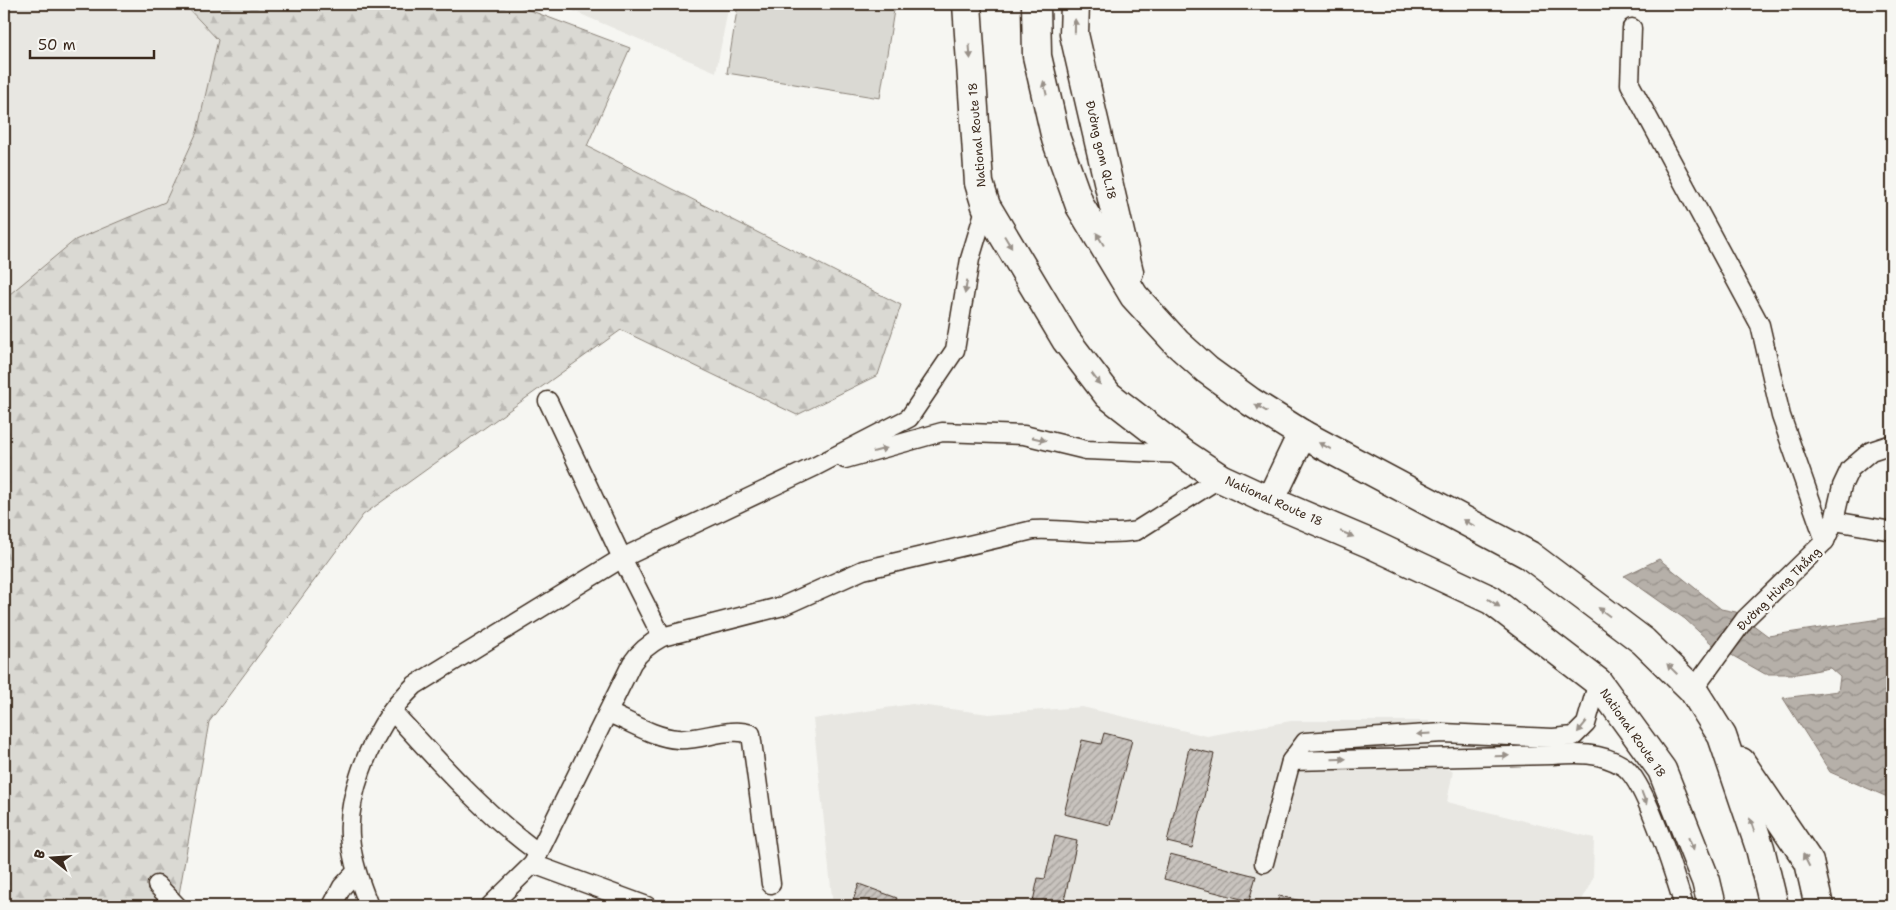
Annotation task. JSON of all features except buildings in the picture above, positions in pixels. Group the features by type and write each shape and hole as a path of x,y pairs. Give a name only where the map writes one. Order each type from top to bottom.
{"highway":[{"name":"National Route 18","path":"967,4 979,183 986,206 1066,340 1108,394 1184,454 1220,478 1369,543 1491,600 1598,682 1662,770 1706,881 1712,906"},
{"path":"1036,4 1037,56 1056,139 1080,206 1134,296 1177,343 1207,370 1251,402 1302,434 1529,556 1643,641 1693,690 1722,736 1809,862 1818,906"},
{"name":"Đường gom QL.18","path":"1075,4 1074,34 1134,296"},
{"path":"1270,501 1302,434"},
{"path":"1722,736 1760,848 1774,906"}],"street":[{"path":"1632,28 1630,84 1760,325 1781,416 1825,541"},
{"path":"369,906 356,872 350,835 352,799 367,755 392,711 415,685 622,558 816,466 909,418 954,350 970,259 986,206"},
{"path":"548,402 622,558 662,637"},
{"path":"816,466 942,432 1024,435 1086,450 1184,454"},
{"name":"Đường Hùng Thắng","path":"1693,690 1745,619 1825,541 1834,520 1842,486 1850,470 1870,451 1892,444"},
{"path":"490,906 536,859 632,663 639,652 662,637 783,606 862,570 1033,530 1053,529 1120,534 1136,530 1220,478"},
{"path":"1834,520 1892,530"},
{"path":"1264,863 1291,761 1305,742 1443,733 1553,738 1574,736 1586,724 1598,682"},
{"path":"392,711 471,797 536,859 646,906"},
{"path":"609,713 666,737 678,739 739,732 751,734 771,884"},
{"path":"1291,761 1552,755 1583,752 1605,758 1624,767 1639,784 1684,906"},
{"path":"332,906 342,887 356,872"},
{"path":"157,885 178,906"}],"shaded area":[{"path":"4,4 184,4 218,40 197,132 165,202 75,240 4,299"},
{"path":"557,4 729,4 716,72"},
{"path":"912,704 989,714 1082,707 1207,736 1291,721 1429,721 1431,762 1453,771 1447,802 1594,838 1593,878 1579,906 833,906 813,719"}],"green space":[{"path":"184,4 513,4 630,48 587,146 901,305 878,375 797,415 621,330 363,515 209,722 177,906 4,906 4,299 75,240 165,202 197,132 218,40"},
{"path":"738,4 895,4 880,98 727,73"}],"water":[{"path":"1659,559 1721,609 1736,612 1768,636 1892,617 1892,799 1830,772 1783,698 1838,691 1840,677 1830,668 1797,674 1765,674 1712,644 1685,619 1624,576"}]}
